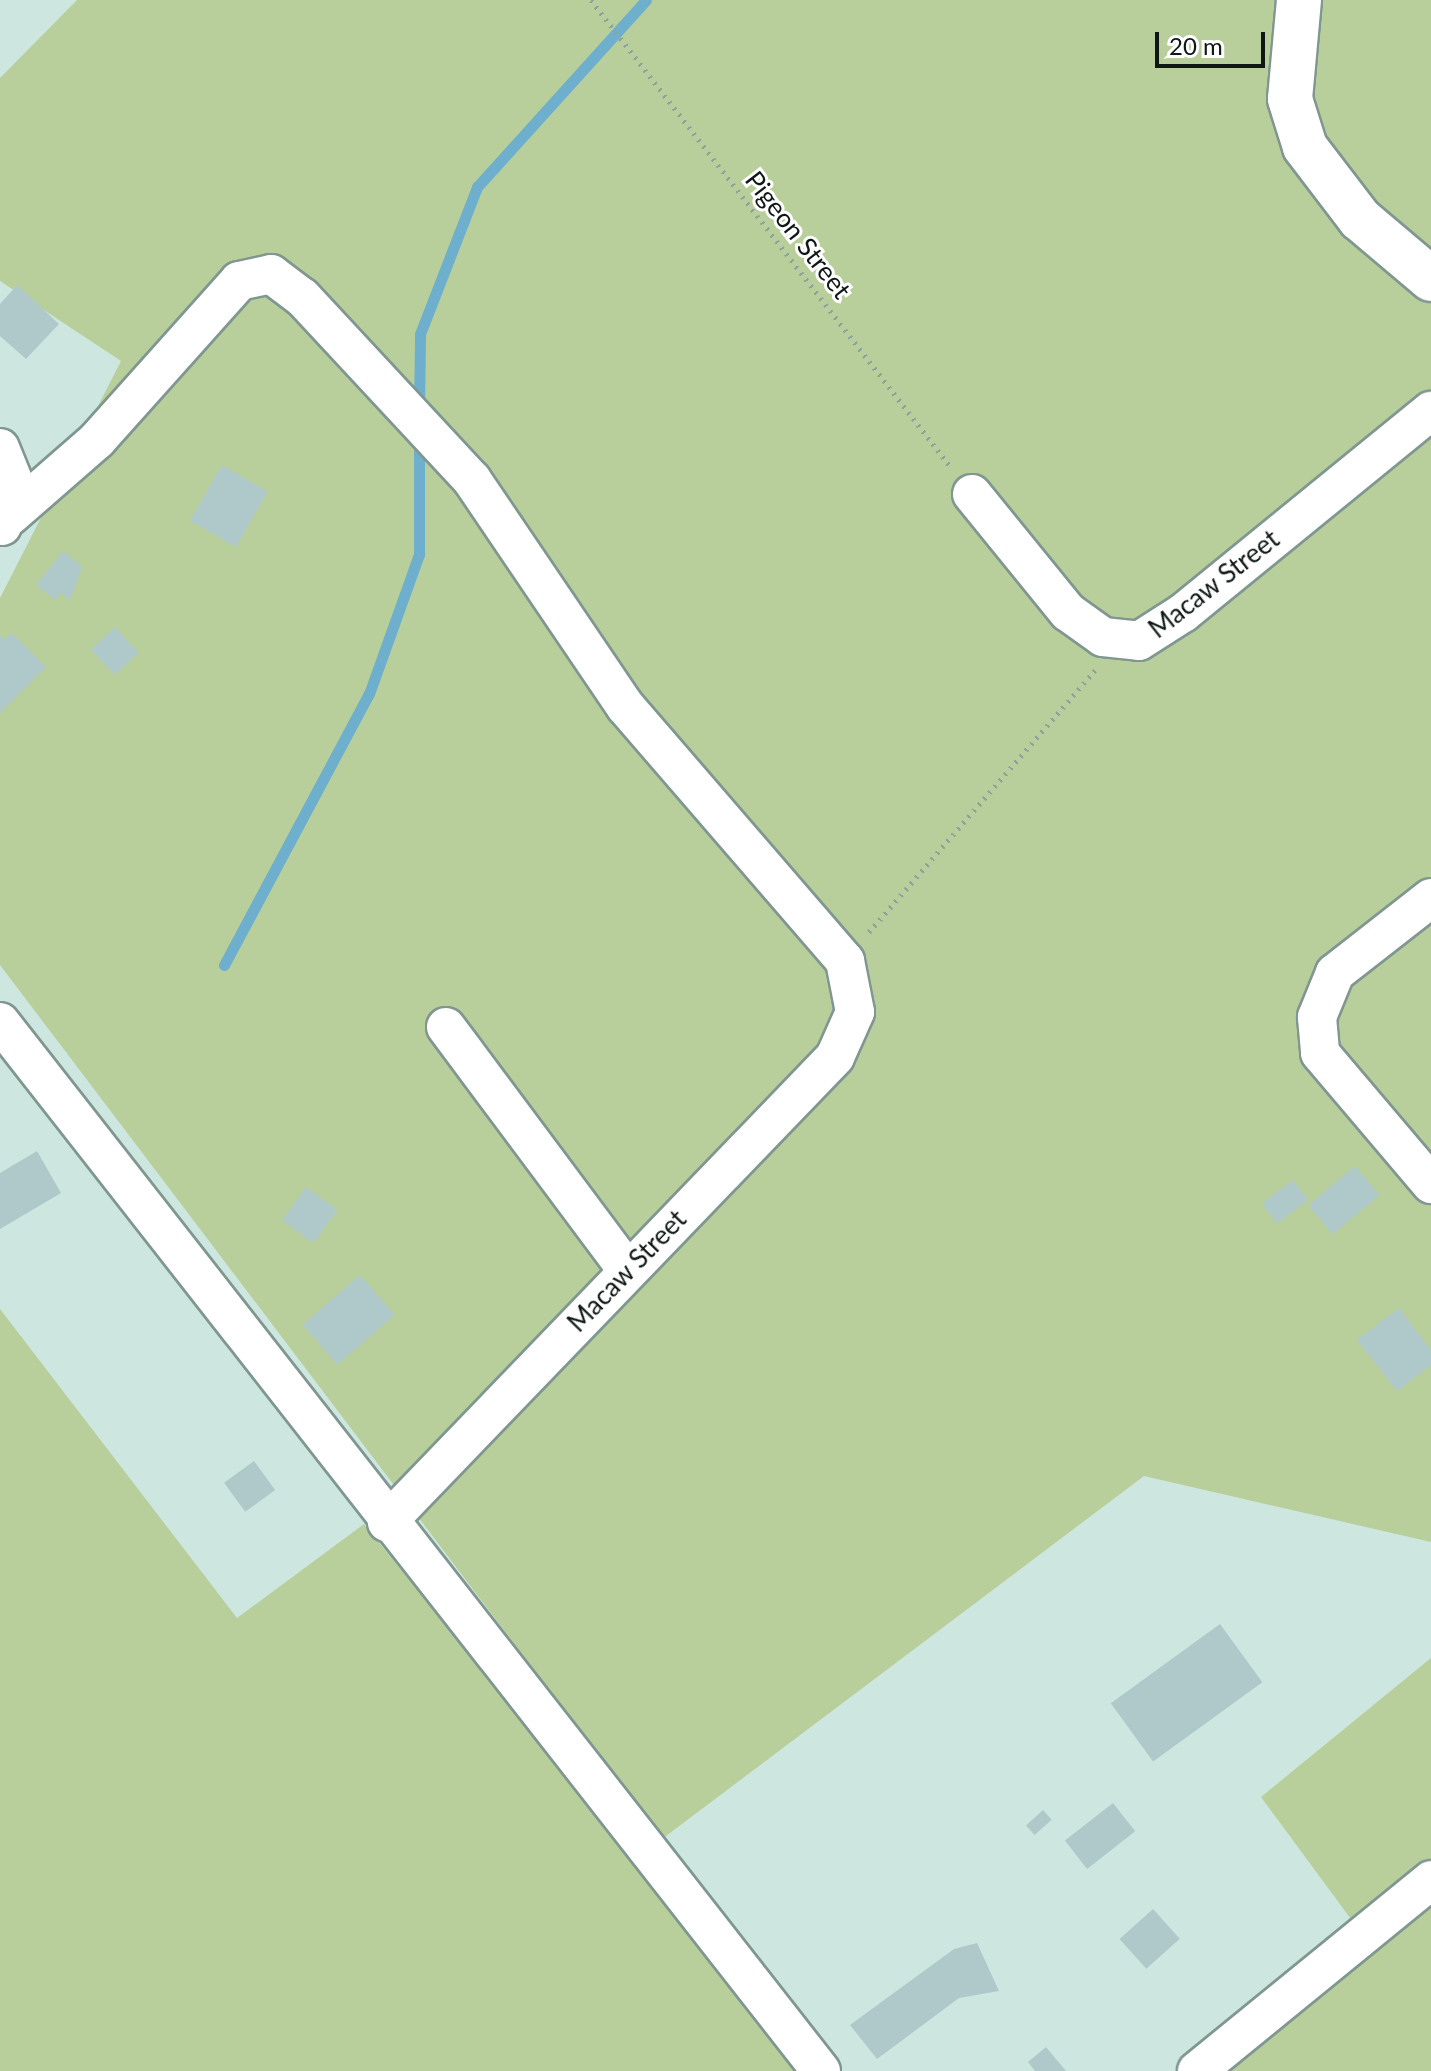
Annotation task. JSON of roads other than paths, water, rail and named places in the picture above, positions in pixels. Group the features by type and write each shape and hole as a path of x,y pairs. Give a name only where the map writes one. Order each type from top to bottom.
{"street":[{"path":"1299,0 1290,99 1305,147 1360,219 1431,279"},
{"name":"Macaw Street","path":"5,522 97,440 239,281 271,274 302,297 472,480 625,706 845,961 855,1012 835,1057 387,1522"},
{"name":"Macaw Street","path":"972,494 1068,612 1103,637 1139,641 1183,613 1431,411"},
{"path":"0,448 15,485 5,522"},
{"path":"1431,898 1335,973 1317,1017 1320,1053 1431,1184"},
{"path":"0,1022 387,1522 437,1575 821,2071"},
{"path":"446,1027 627,1270"},
{"path":"1197,2071 1431,1880"}],"waterway":[{"path":"419,409 420,334 477,187 646,0"},
{"path":"224,965 369,694 419,554 419,438"}]}
